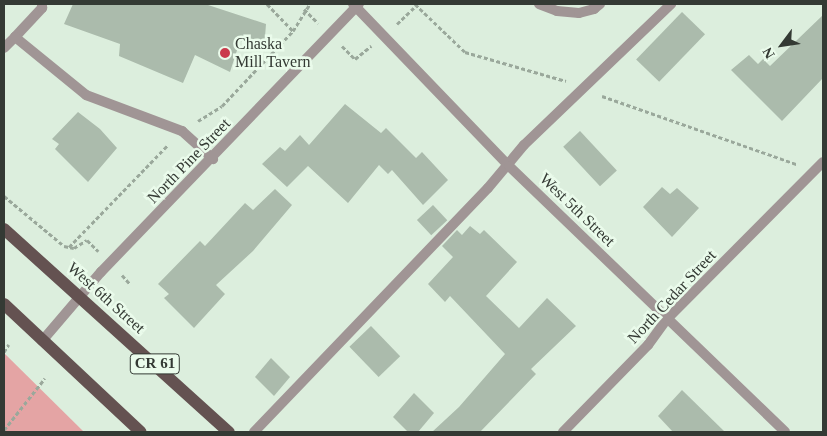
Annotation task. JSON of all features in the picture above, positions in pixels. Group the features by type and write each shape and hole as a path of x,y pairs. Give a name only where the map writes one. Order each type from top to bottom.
{"main road":[{"name":"West 6th Street","path":"4,229 229,432"},
{"path":"4,304 141,432"}],"street":[{"path":"4,48 42,8 42,4"},
{"path":"539,4 557,11 578,13 594,9 600,4"},
{"path":"254,432 509,166 524,145 671,4"},
{"name":"North Pine Street","path":"42,341 80,296 213,159 356,5"},
{"name":"West 5th Street","path":"356,5 509,166 784,432"},
{"path":"15,37 86,95 182,131 213,159"},
{"name":"North Cedar Street","path":"563,432 648,345 667,319 823,162"}],"path":[{"path":"267,4 293,31"},
{"path":"304,10 310,4"},
{"path":"415,4 465,52 584,88 814,172"},
{"path":"4,196 64,246 74,248 87,240 101,254"},
{"path":"4,352 9,344"},
{"path":"4,430 45,378"}],"shaded area":[{"path":"4,353 84,432 4,432"}],"building":[{"path":"73,4 205,4 266,24 264,50 240,41 230,72 195,55 183,83 119,56 120,44 64,24"},
{"path":"682,12 705,34 659,82 636,59"},
{"path":"823,15 823,78 782,121 731,70 749,55 758,64 763,59 770,66"},
{"path":"345,104 381,133 386,128 416,158 422,152 448,180 423,205 392,170 388,174 379,165 348,203 308,166 287,187 262,164 280,147 285,151 300,135 309,145"},
{"path":"78,112 100,129 117,148 88,182 55,149 59,144 52,139"},
{"path":"580,131 617,170 600,186 563,147"},
{"path":"662,187 670,194 677,188 699,208 672,237 643,207"},
{"path":"275,189 292,205 253,251 216,285 225,294 194,328 164,298 169,294 158,284 200,241 205,246 245,203 253,210"},
{"path":"433,205 447,220 431,235 417,220"},
{"path":"470,226 480,234 484,230 517,262 486,296 519,328 547,298 576,326 531,369 536,374 480,432 432,432 459,407 505,354 450,296 445,302 428,284 453,257 442,246 457,230 462,235"},
{"path":"371,326 400,356 379,377 349,347"},
{"path":"271,358 290,377 274,396 255,377"},
{"path":"682,390 725,432 673,432 658,416"},
{"path":"414,393 434,413 418,432 408,432 393,417"}],"place":[{"name":"Chaska Mill Tavern","path":"225,53"}]}
